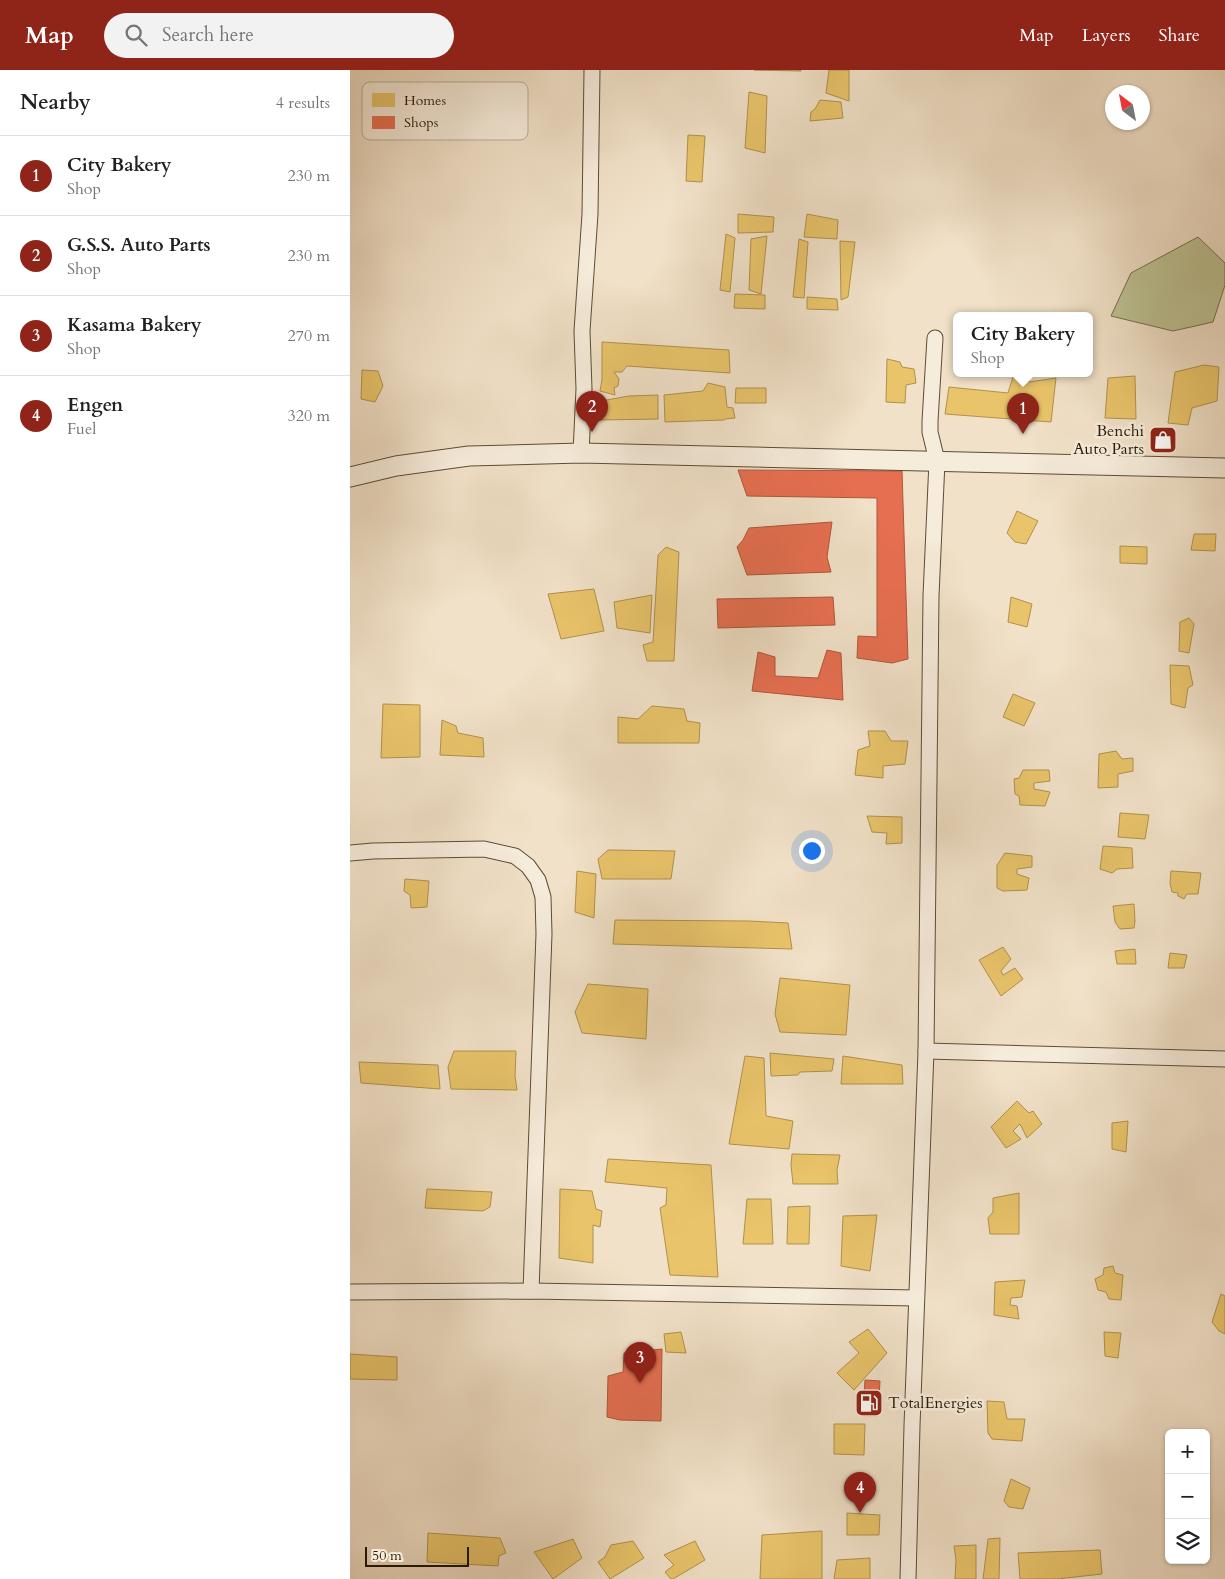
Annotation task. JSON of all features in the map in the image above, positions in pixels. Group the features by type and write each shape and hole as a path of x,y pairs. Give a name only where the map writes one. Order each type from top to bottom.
{"street":[{"path":"581,454 584,389 582,331 590,214 592,70"},
{"path":"908,1579 916,1298 926,1051 931,596 937,461 930,432 930,421 935,338"},
{"path":"350,477 396,466 469,456 581,454 1225,468"},
{"path":"350,852 484,849 515,856 528,866 538,880 543,897 544,934 531,1291"},
{"path":"926,1051 1225,1059"},
{"path":"350,1292 531,1291 916,1298"}],"green space":[{"path":"1198,237 1225,263 1225,285 1213,322 1173,331 1111,316 1131,273"}],"building: Homes":[{"path":"754,70 801,70 801,71"},
{"path":"829,70 849,70 849,101 826,93"},
{"path":"749,92 767,96 765,153 745,148"},
{"path":"820,100 841,102 843,118 810,121 811,112"},
{"path":"688,135 705,136 702,182 686,181"},
{"path":"738,214 774,217 773,232 738,233"},
{"path":"807,214 838,220 837,239 804,237"},
{"path":"726,234 735,238 730,292 720,290"},
{"path":"767,236 761,294 749,290 751,239"},
{"path":"799,239 808,242 804,298 793,297"},
{"path":"840,241 855,242 848,297 841,300"},
{"path":"735,294 765,295 765,309 734,308"},
{"path":"807,297 837,299 838,310 807,309"},
{"path":"602,342 729,350 730,373 627,366 622,372 614,372 619,379 618,386 614,388 615,395 600,391 602,379"},
{"path":"887,359 900,362 902,367 914,369 916,383 906,385 905,403 886,402"},
{"path":"1204,365 1219,367 1217,401 1192,408 1188,425 1168,423 1175,372"},
{"path":"362,370 378,371 383,386 375,402 361,399"},
{"path":"1135,376 1136,419 1105,418 1108,378"},
{"path":"1013,377 1028,377 1029,382 1056,378 1051,422 945,414 949,387 1008,393"},
{"path":"708,383 725,387 727,407 733,408 735,418 665,422 664,395 703,391"},
{"path":"736,388 766,388 766,403 735,403"},
{"path":"658,395 658,419 599,420 601,401 629,396"},
{"path":"1017,511 1038,521 1026,544 1015,542 1007,533"},
{"path":"1194,534 1216,534 1215,551 1191,550"},
{"path":"1120,546 1147,547 1147,564 1120,563"},
{"path":"666,547 679,552 674,661 647,661 643,645 653,642 658,555"},
{"path":"594,589 604,631 561,639 548,594"},
{"path":"652,595 650,633 617,628 614,602"},
{"path":"1011,597 1032,604 1027,627 1008,622"},
{"path":"1189,618 1194,624 1189,653 1179,651 1180,622"},
{"path":"1170,665 1189,666 1193,685 1188,688 1185,708 1171,704"},
{"path":"1013,694 1035,703 1024,726 1003,717"},
{"path":"383,704 420,705 420,757 381,758"},
{"path":"652,706 684,709 687,721 700,723 699,743 618,743 618,717 638,719"},
{"path":"442,720 456,726 458,733 483,738 484,757 440,755"},
{"path":"868,731 885,731 891,741 908,741 905,764 883,766 883,778 855,775 858,750 870,746"},
{"path":"1116,751 1122,759 1133,758 1133,771 1118,774 1118,787 1098,788 1099,754"},
{"path":"1023,770 1049,770 1050,781 1034,783 1034,789 1050,792 1045,806 1020,805 1019,796 1015,794 1014,779 1019,778"},
{"path":"1120,813 1149,815 1145,839 1118,837"},
{"path":"867,816 902,817 902,843 886,844 887,833 872,832"},
{"path":"1103,846 1132,848 1133,868 1117,869 1112,873 1100,869"},
{"path":"608,850 675,851 671,879 602,879 598,859"},
{"path":"1005,853 1032,856 1032,867 1017,869 1017,874 1029,878 1027,890 1003,891 997,888 997,865"},
{"path":"577,871 596,874 594,918 575,912"},
{"path":"1171,871 1201,873 1198,894 1187,894 1184,899 1178,896 1178,893 1172,892 1170,883"},
{"path":"405,879 429,881 427,907 411,908 410,895 404,891"},
{"path":"1134,904 1134,928 1120,929 1115,922 1113,906"},
{"path":"615,920 788,923 792,949 613,944"},
{"path":"1003,947 1011,959 1001,971 1003,975 1015,968 1023,979 1001,996 979,960"},
{"path":"1135,949 1136,964 1117,964 1115,951"},
{"path":"1170,953 1187,955 1184,968 1168,968"},
{"path":"780,978 850,985 846,1035 780,1032 775,1014"},
{"path":"588,984 648,989 646,1039 582,1033 575,1012"},
{"path":"454,1051 516,1051 515,1076 517,1090 451,1089 448,1067"},
{"path":"770,1053 834,1059 832,1071 800,1072 798,1075 771,1076"},
{"path":"745,1056 764,1058 766,1116 793,1121 789,1149 729,1144"},
{"path":"843,1056 902,1065 903,1084 841,1084"},
{"path":"359,1062 438,1065 440,1089 361,1083"},
{"path":"1017,1101 1029,1113 1033,1111 1042,1124 1027,1138 1020,1124 1013,1131 1021,1139 1006,1148 991,1127"},
{"path":"1128,1121 1126,1152 1112,1149 1112,1123"},
{"path":"792,1154 840,1155 837,1170 838,1184 793,1184"},
{"path":"608,1159 711,1165 718,1277 670,1275 660,1208 666,1205 667,1188 605,1182"},
{"path":"427,1189 492,1192 490,1207 483,1211 425,1208"},
{"path":"560,1189 592,1191 596,1209 602,1211 600,1227 593,1225 593,1263 559,1258"},
{"path":"1019,1193 1019,1234 990,1234 988,1218 993,1212 993,1198"},
{"path":"747,1199 771,1199 773,1244 743,1244"},
{"path":"810,1206 809,1244 787,1244 788,1207"},
{"path":"877,1215 870,1271 841,1266 843,1216"},
{"path":"1113,1266 1115,1273 1123,1275 1121,1300 1109,1299 1106,1292 1098,1290 1095,1279 1103,1275 1104,1268"},
{"path":"1025,1280 1022,1297 1011,1298 1010,1305 1017,1306 1019,1319 994,1315 995,1282"},
{"path":"1221,1294 1225,1296 1225,1334 1219,1331 1212,1322"},
{"path":"868,1329 887,1353 854,1390 837,1373 859,1353 849,1342"},
{"path":"681,1332 686,1353 666,1352 664,1334"},
{"path":"1104,1332 1121,1333 1118,1358 1105,1356"},
{"path":"350,1354 397,1357 397,1380 350,1379"},
{"path":"987,1401 1004,1402 1007,1419 1025,1419 1022,1441 992,1439 988,1433"},
{"path":"834,1424 865,1424 864,1455 834,1454"},
{"path":"1011,1479 1030,1488 1023,1509 1009,1507 1004,1501"},
{"path":"847,1513 880,1515 879,1535 847,1535"},
{"path":"822,1531 822,1579 760,1579 762,1535"},
{"path":"428,1533 500,1538 506,1553 499,1556 498,1566 427,1562"},
{"path":"1000,1538 999,1579 983,1579 988,1539"},
{"path":"573,1539 582,1558 553,1579 534,1552"},
{"path":"633,1541 644,1558 610,1579 598,1562 605,1557 611,1545"},
{"path":"695,1541 705,1560 671,1579 665,1572 674,1565 664,1555"},
{"path":"976,1545 976,1579 955,1579 956,1560 954,1546"},
{"path":"1100,1550 1102,1574 1057,1579 1020,1579 1018,1553"},
{"path":"870,1558 870,1579 834,1579 837,1560"}],"building: Shops":[{"path":"738,470 902,471 908,659 892,663 857,658 858,636 877,637 877,498 747,496"},
{"path":"832,522 827,557 831,572 747,575 737,547 749,528"},
{"path":"833,597 835,625 718,628 717,599"},
{"path":"827,650 841,653 843,700 752,691 758,652 775,657 775,676 818,678"},
{"path":"662,1349 661,1421 620,1420 607,1417 608,1376 623,1372 624,1353"},
{"path":"865,1380 880,1381 878,1416 863,1416"}],"place":[{"name":"G.S.S. Auto Parts","path":"592,432"},
{"name":"City Bakery","path":"1023,434"},
{"name":"Benchi Auto Parts","path":"1163,440"},
{"name":"Kasama Bakery","path":"640,1383"},
{"name":"TotalEnergies","path":"869,1403"},
{"name":"Engen","path":"860,1513"}]}
